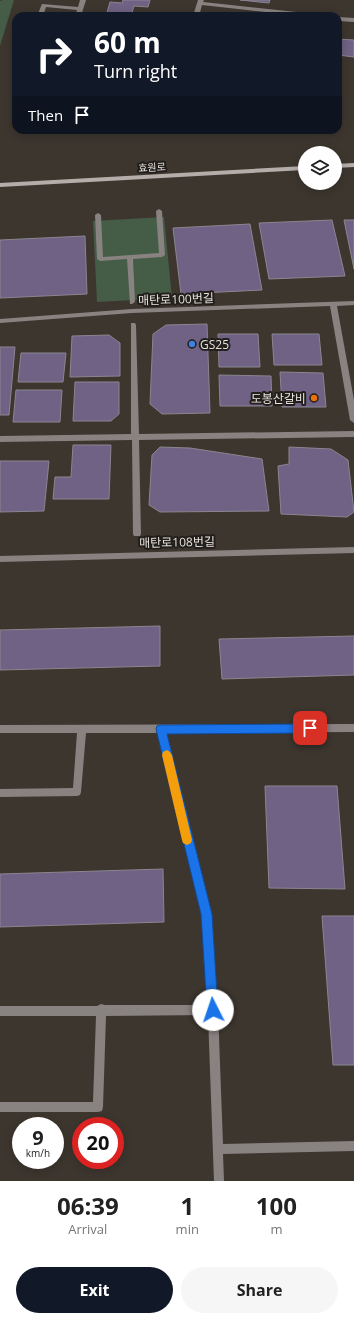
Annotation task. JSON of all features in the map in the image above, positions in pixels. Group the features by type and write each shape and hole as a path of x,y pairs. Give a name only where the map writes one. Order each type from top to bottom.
{"street":[{"path":"79,12 83,0"},
{"path":"197,12 200,2 281,12"},
{"path":"41,12 44,5 80,9"},
{"path":"342,19 354,20"},
{"path":"342,166 354,165"},
{"name":"효원로","path":"0,185 298,168"},
{"path":"98,215 100,259 162,255 160,211"},
{"path":"130,257 132,302"},
{"name":"매탄로100번길","path":"0,320 132,311 354,303"},
{"path":"333,304 354,420"},
{"path":"133,325 137,534"},
{"path":"0,439 354,434"},
{"name":"매탄로108번길","path":"0,559 354,550"},
{"path":"0,729 82,730 354,728"},
{"path":"160,729 206,914 213,1010 219,1181"},
{"path":"0,793 77,792 82,730"},
{"path":"0,1107 98,1107 101,1010"},
{"path":"0,1011 213,1010"},
{"path":"218,1149 354,1146"}],"green space":[{"path":"14,0 0,46 0,1"},
{"path":"164,217 172,298 97,302 93,221"}],"building":[{"path":"123,0 150,0 148,7 134,6 132,12 107,12 110,2 122,3"},
{"path":"240,0 270,0 269,3"},
{"path":"342,39 354,40 354,57 342,56"},
{"path":"332,220 345,276 269,279 259,223"},
{"path":"344,220 354,220 354,269"},
{"path":"250,224 262,290 181,294 173,228"},
{"path":"85,236 87,294 0,298 0,240"},
{"path":"207,324 210,413 162,414 150,404 153,334 166,325"},
{"path":"218,334 258,334 260,367 219,367"},
{"path":"272,334 319,334 322,365 274,365"},
{"path":"109,335 120,343 120,376 70,377 72,336"},
{"path":"0,347 15,347 9,415 0,415"},
{"path":"21,353 66,353 63,382 18,382"},
{"path":"280,372 323,373 326,407 282,407"},
{"path":"219,375 271,376 272,406 220,406"},
{"path":"75,382 119,382 119,414 111,421 73,421"},
{"path":"16,390 62,390 60,422 13,422"},
{"path":"73,445 111,445 109,499 53,499 55,477 71,477"},
{"path":"160,447 190,448 262,459 269,511 160,512 149,505 152,455"},
{"path":"289,447 331,449 348,460 354,512 347,517 281,514 278,466 289,464"},
{"path":"0,461 49,461 44,511 0,512"},
{"path":"160,626 160,666 0,670 0,630"},
{"path":"354,636 354,675 222,679 219,639"},
{"path":"265,786 337,786 345,889 269,888"},
{"path":"163,869 164,922 0,927 0,874"},
{"path":"322,916 354,916 354,1065 333,1065"}],"slow traffic":[{"path":"167,755 187,840"}],"place":[{"name":"GS25","path":"192,344"},
{"name":"도봉산갈비","path":"314,398"}],"route":[{"path":"213,1010 206,914 160,729 310,728"}]}
